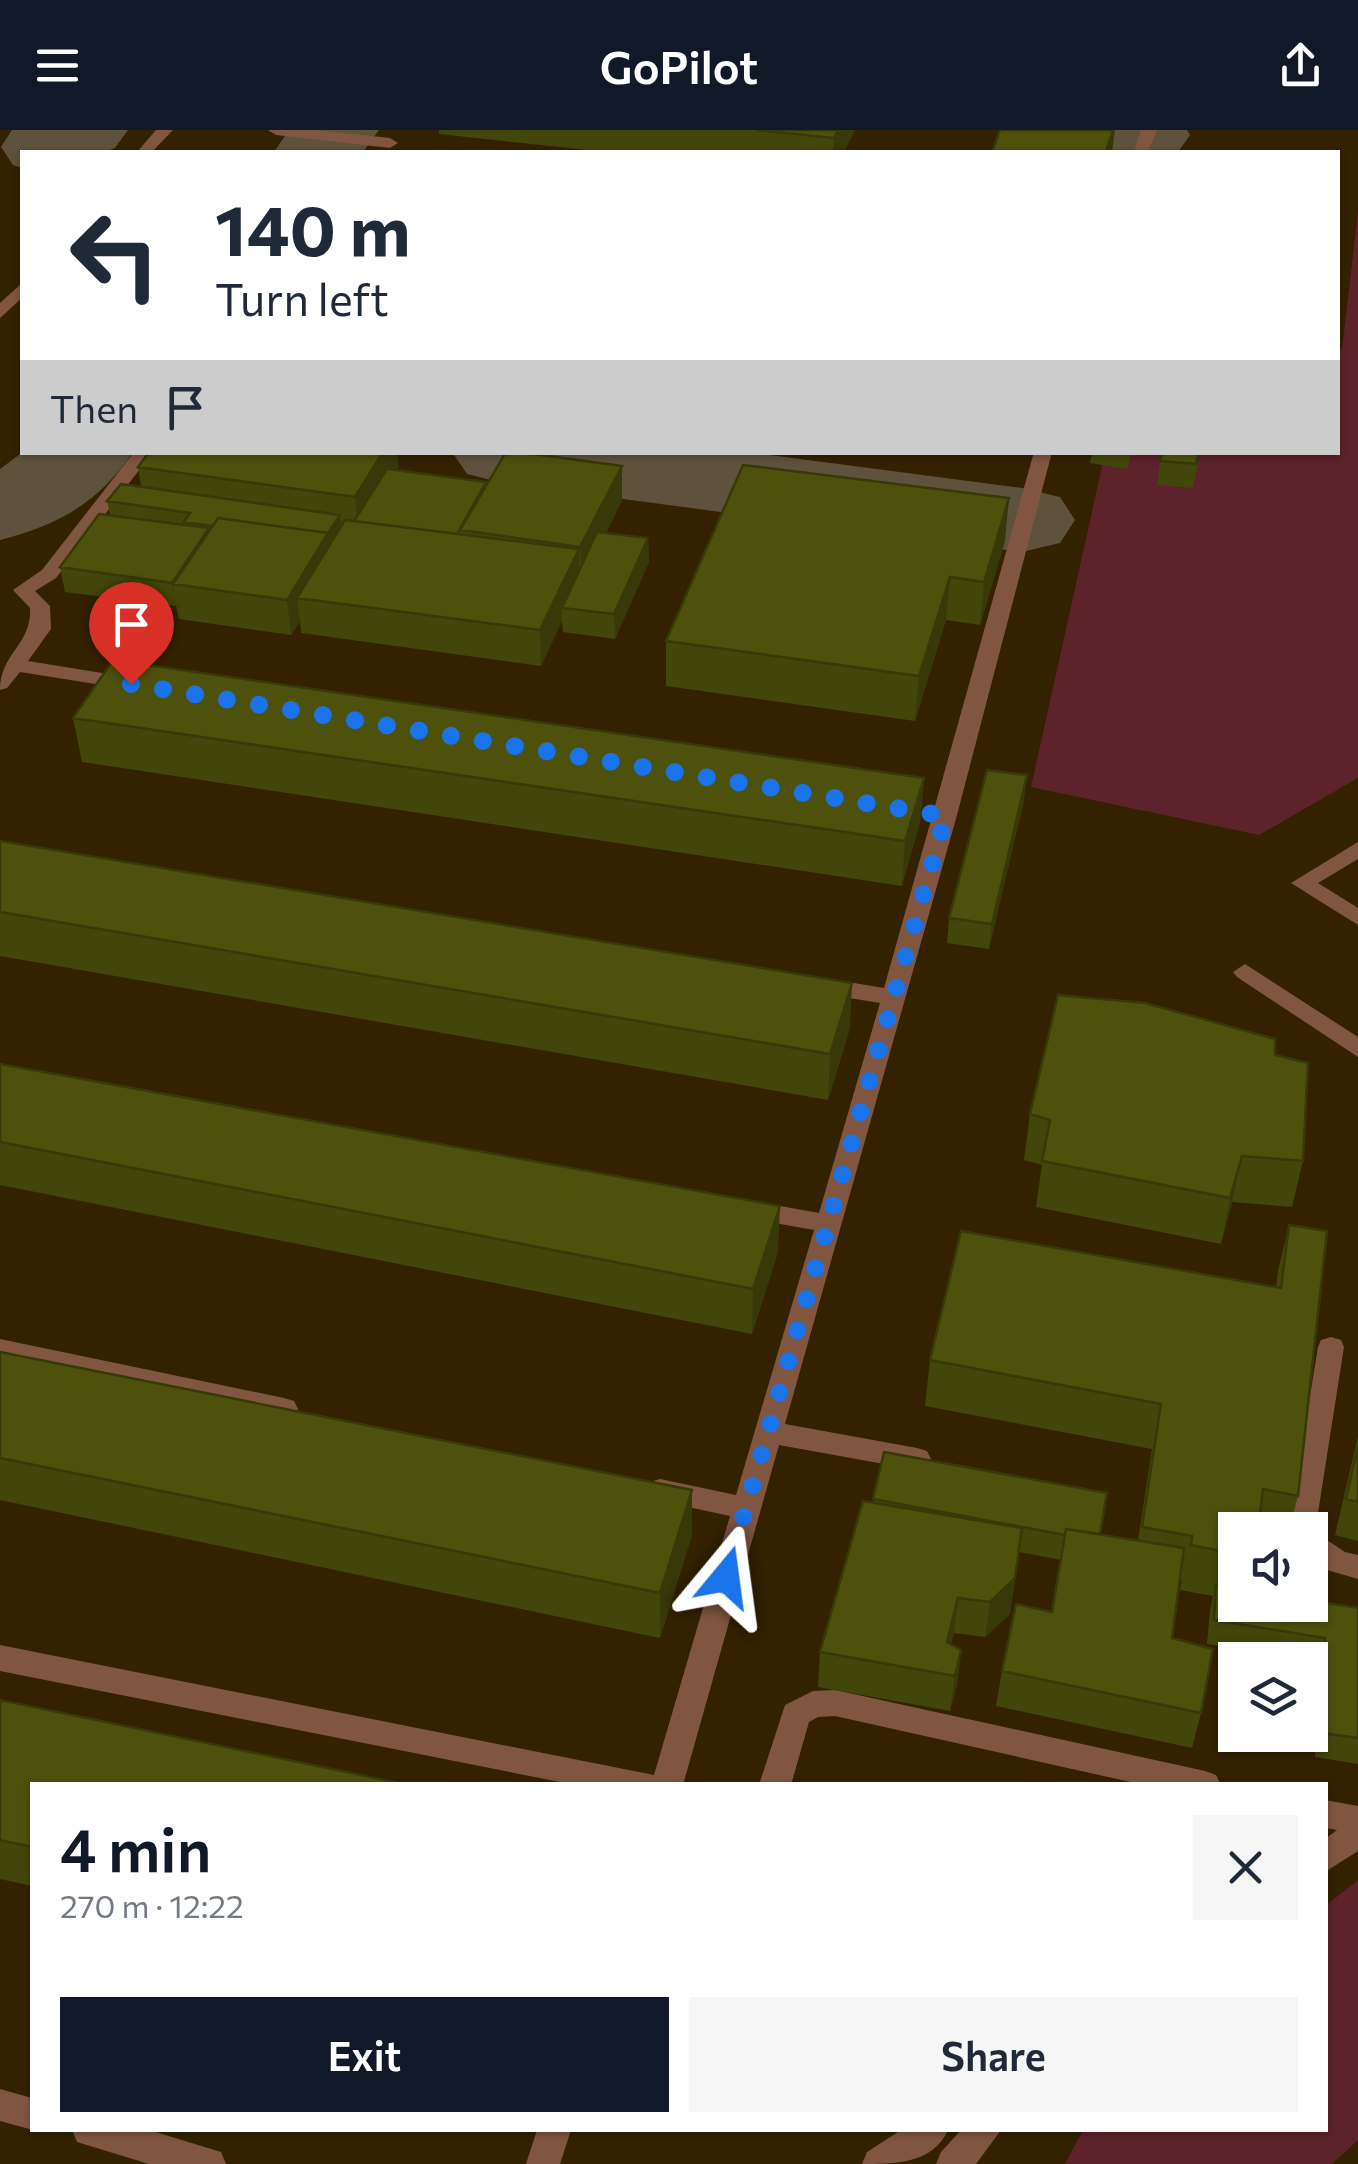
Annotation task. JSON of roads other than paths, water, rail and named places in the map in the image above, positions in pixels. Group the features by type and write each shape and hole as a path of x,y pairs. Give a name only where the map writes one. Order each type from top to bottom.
{"lane":[{"path":"146,150 165,130"},
{"path":"276,130 392,142"},
{"path":"0,313 20,290"},
{"path":"0,593 23,590 49,574 142,455"},
{"path":"668,1782 894,998 936,814 1043,455"},
{"path":"0,684 41,629 40,606 23,590"},
{"path":"15,665 150,687"},
{"path":"1355,855 1302,883 1358,918"},
{"path":"1245,972 1358,1048"},
{"path":"796,982 894,998"},
{"path":"714,1202 830,1224"},
{"path":"1305,1512 1332,1347"},
{"path":"0,1349 306,1414"},
{"path":"768,1432 936,1463"},
{"path":"631,1484 745,1508"},
{"path":"1328,1555 1358,1567"},
{"path":"0,1658 629,1782"},
{"path":"776,1782 796,1714 813,1704 834,1703 1164,1780"},
{"path":"1328,1815 1358,1820"},
{"path":"1328,1856 1358,1833"},
{"path":"0,2105 30,2113"},
{"path":"96,2132 209,2164"},
{"path":"543,2164 553,2132"},
{"path":"879,2164 928,2132"},
{"path":"952,2164 982,2132"}]}
